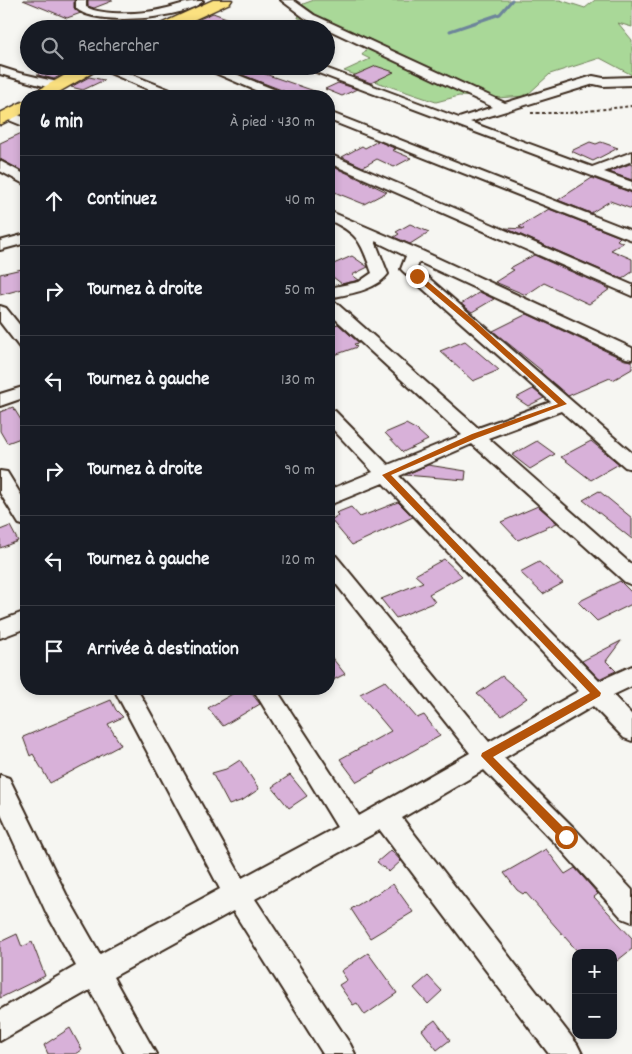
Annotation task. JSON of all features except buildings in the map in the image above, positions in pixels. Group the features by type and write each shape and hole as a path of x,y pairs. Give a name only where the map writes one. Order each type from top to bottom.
{"highway":[{"path":"180,20 220,2"},
{"path":"57,90 80,75"},
{"path":"4,118 20,109"}],"street":[{"path":"81,0 81,8 84,12 98,15 153,15 192,2"},
{"path":"286,0 317,20"},
{"path":"139,4 158,7 192,2 220,2"},
{"path":"335,28 505,106"},
{"path":"0,70 50,90"},
{"path":"122,75 159,90"},
{"path":"228,75 265,90"},
{"path":"333,75 632,187"},
{"path":"458,122 593,80 603,82 632,81"},
{"path":"4,118 20,122"},
{"path":"335,118 632,236"},
{"path":"592,172 632,156"},
{"path":"335,161 632,291"},
{"path":"0,165 20,177"},
{"path":"335,218 632,354"},
{"path":"335,292 364,285 380,274 369,244 356,228"},
{"path":"0,230 13,242"},
{"path":"415,253 409,268 632,464"},
{"path":"335,310 632,577"},
{"path":"0,311 20,336"},
{"path":"0,400 20,393"},
{"path":"335,496 474,436 563,404"},
{"path":"335,421 632,731"},
{"path":"0,477 20,509"},
{"path":"335,568 486,756 566,837 632,908"},
{"path":"0,630 20,622"},
{"path":"0,1026 94,972 384,815 596,693 632,675"},
{"path":"128,695 237,894 340,1054"},
{"path":"268,695 354,831"},
{"path":"0,786 57,905 141,1054"},
{"path":"384,815 567,1054"}],"path":[{"path":"505,106 548,115 632,106"}],"green space":[{"path":"314,0 560,0 585,8 595,0 632,0 632,27 618,23 632,40 632,75 600,58 550,74 526,96 496,98 459,96 436,102 344,71 370,59 362,55 373,41 350,30 335,27 335,20 307,20 298,18 303,4"}],"waterway":[{"path":"450,31 500,14 512,0"}],"route":[{"path":"417,276 563,404 474,436 386,475 596,693 486,756 566,837"}]}
